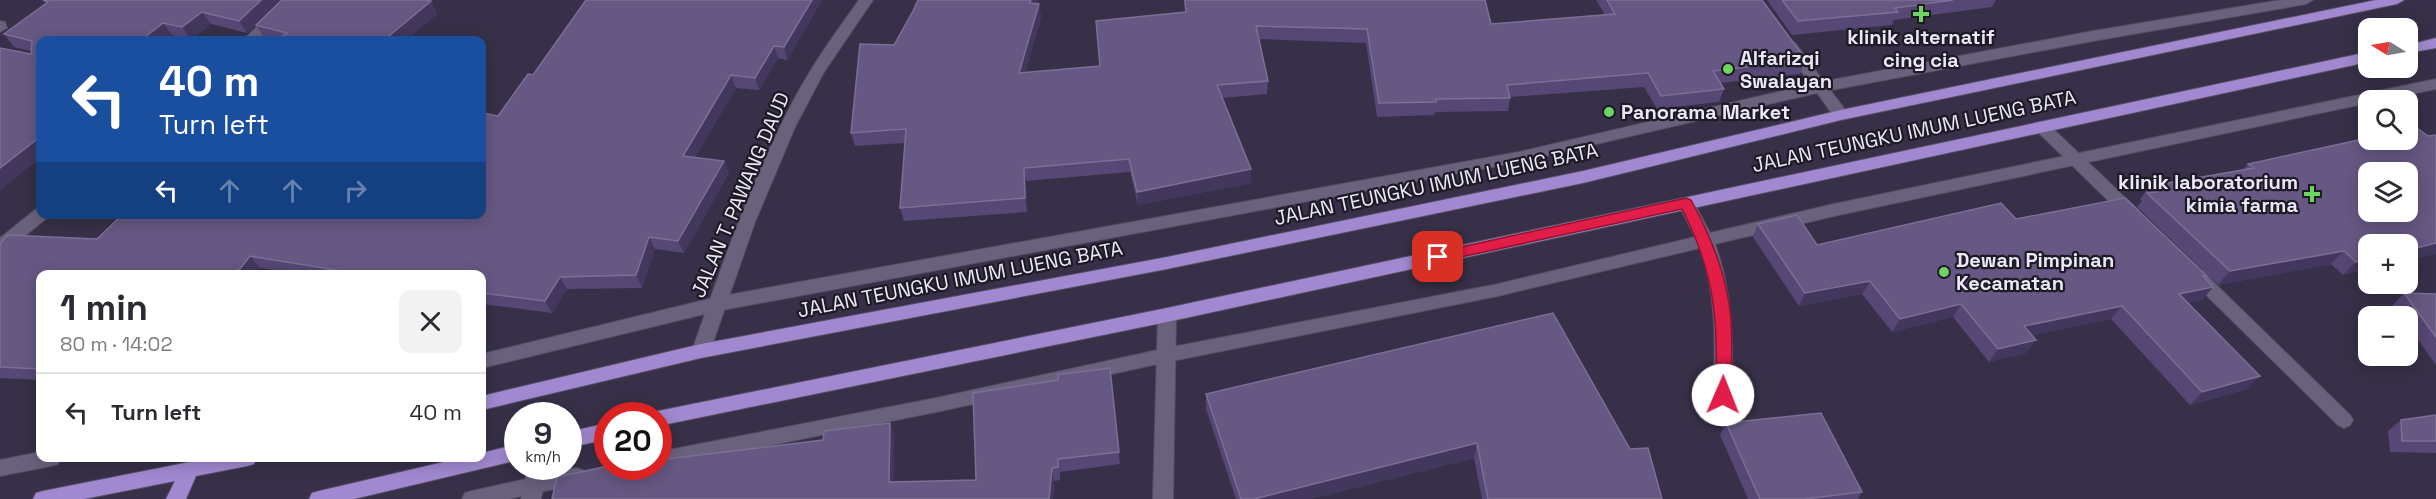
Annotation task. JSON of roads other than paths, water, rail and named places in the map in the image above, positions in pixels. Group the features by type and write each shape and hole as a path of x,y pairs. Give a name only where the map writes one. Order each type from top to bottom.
{"highway":[{"name":"JALAN TEUNGKU IMUM LUENG BATA","path":"486,402 701,351 1167,263 1549,184 1841,116 2397,0"},
{"path":"2418,47 2436,43"},
{"name":"JALAN TEUNGKU IMUM LUENG BATA","path":"672,415 1167,315 2358,59"},
{"path":"486,460 504,455"},
{"path":"43,499 229,462"},
{"path":"319,499 476,462"},
{"path":"176,499 189,471"}],"street":[{"path":"254,36 293,0"},
{"name":"JALAN T. PAWANG DAUD","path":"701,351 765,179 804,94 866,0"},
{"path":"486,360 717,304 1518,157 1821,87 2269,3 2306,0"},
{"path":"2269,3 2289,21"},
{"path":"1778,29 1841,116"},
{"path":"672,457 936,405 1167,355 1498,291 1834,210 2436,84"},
{"path":"2042,126 2143,224"},
{"path":"1686,203 1706,241 1721,299 1724,351 1723,395"},
{"path":"0,248 36,218"},
{"path":"2185,265 2344,420"},
{"path":"1163,499 1167,315"},
{"path":"0,468 36,461"},
{"path":"472,499 534,483 590,473"}],"place":[{"name":"klinik alternatif cing cia","path":"1921,14"},
{"name":"Alfarizqi Swalayan","path":"1728,69"},
{"name":"Panorama Market","path":"1609,112"},
{"name":"klinik laboratorium kimia farma","path":"2312,194"},
{"name":"Dewan Pimpinan Kecamatan","path":"1944,272"}]}
